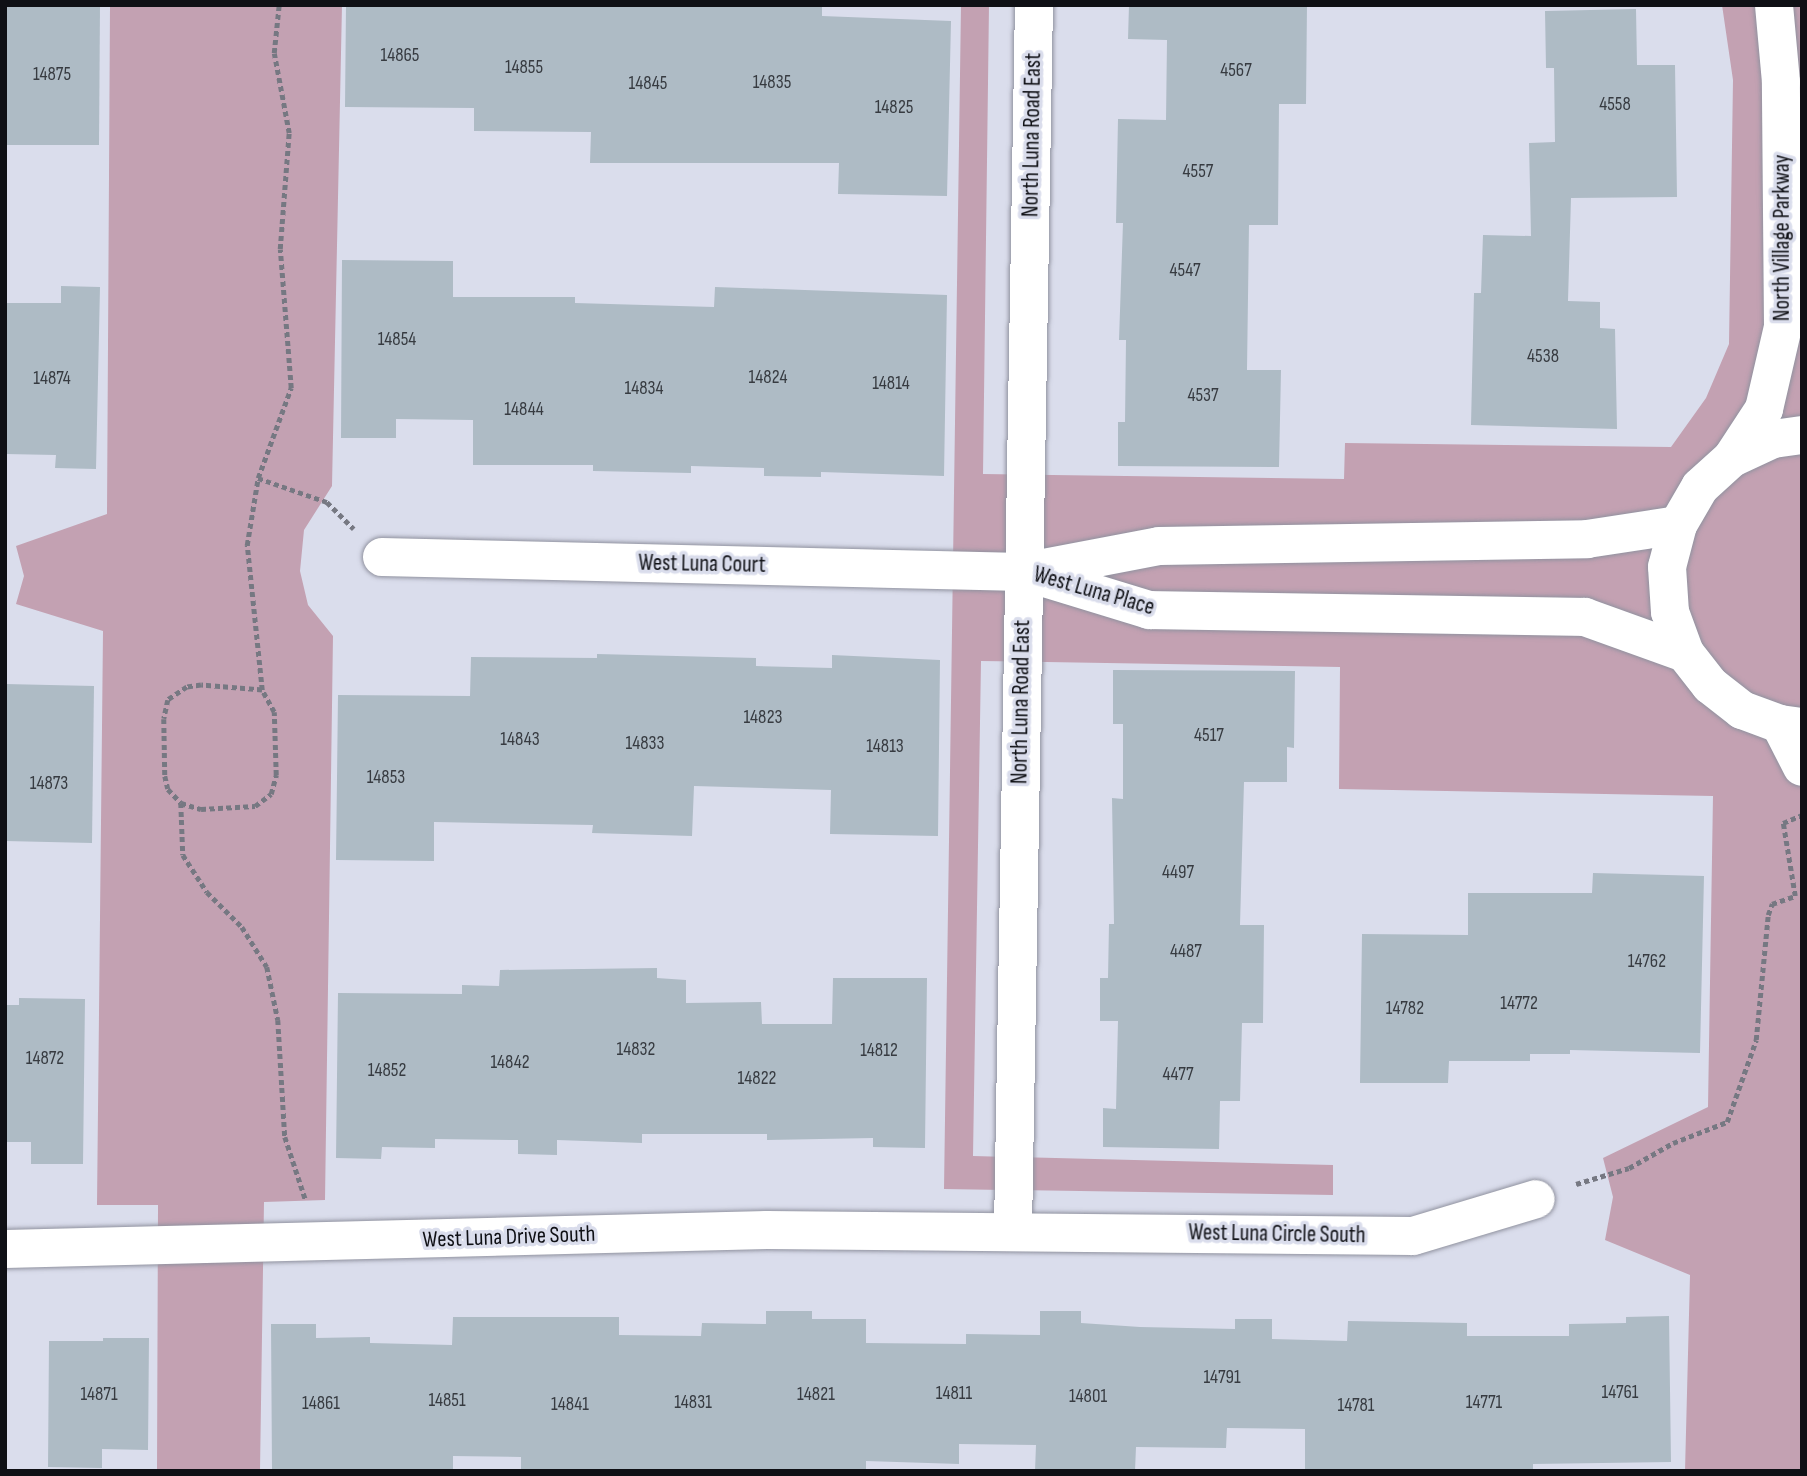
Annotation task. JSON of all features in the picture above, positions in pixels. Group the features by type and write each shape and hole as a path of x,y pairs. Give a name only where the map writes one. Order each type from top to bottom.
{"street":[{"name":"North Luna Road East","path":"1013,1230 1034,5"},
{"name":"North Village Parkway","path":"1732,458 1764,409 1783,327 1781,82 1774,5"},
{"path":"1802,435 1773,439 1732,458 1700,487 1678,524 1668,578 1670,611 1685,653 1710,685 1742,710 1791,725 1802,767"},
{"name":"West Luna Place","path":"1023,572 1159,545 1587,539 1678,524"},
{"name":"West Luna Court","path":"382,557 1023,572"},
{"name":"West Luna Place","path":"1023,572 1149,610 1585,617 1685,653"},
{"name":"West Luna Circle South","path":"1013,1230 1412,1236 1536,1199"},
{"name":"West Luna Drive South","path":"5,1249 767,1230 1013,1230"}],"path":[{"path":"262,690 201,685 187,687 168,700 164,719 165,776 168,789 181,803 201,809 246,808 271,794 276,775 274,712 262,690 247,545 258,478 291,388 280,249 289,133 274,53 279,5"},
{"path":"258,478 327,502 382,557"},
{"path":"181,803 183,855 207,892 242,927 267,967 278,1020 285,1137 305,1197 308,1242"},
{"path":"1536,1199 1629,1168 1673,1143 1727,1122 1756,1040 1768,915 1772,904 1795,896 1783,823 1802,815"}],"shaded area":[{"path":"110,5 342,5 332,486 304,530 300,571 308,605 333,636 325,1200 264,1202 260,1471 157,1471 158,1205 97,1205 103,631 16,604 24,576 16,546 107,514"},
{"path":"961,5 989,5 983,474 1344,479 1345,443 1671,447 1706,398 1729,344 1733,80 1722,5 1802,5 1802,1471 1685,1471 1690,1275 1605,1240 1613,1197 1603,1158 1708,1107 1713,796 1339,789 1340,667 981,661 973,1156 1333,1165 1333,1195 944,1189"}],"building":[{"path":"5,5 100,5 99,145 5,145"},
{"path":"346,5 822,5 822,16 951,21 947,196 838,194 839,163 590,163 591,132 474,131 474,108 345,107"},
{"path":"1129,5 1307,5 1306,104 1279,104 1278,225 1249,225 1247,370 1281,370 1279,467 1118,466 1118,422 1125,422 1126,340 1119,340 1123,223 1116,223 1118,119 1166,120 1167,40 1128,39"},
{"path":"1636,9 1637,65 1675,65 1677,197 1571,198 1568,301 1600,302 1600,328 1615,329 1617,429 1471,425 1474,293 1481,293 1483,235 1531,236 1529,143 1555,142 1554,68 1546,68 1545,11"},
{"path":"342,260 453,261 453,297 575,297 575,303 714,307 715,287 947,295 944,476 821,472 821,477 764,476 764,468 691,466 691,473 593,471 593,465 473,465 473,420 396,419 396,438 341,438"},
{"path":"61,286 100,287 96,469 55,468 56,455 5,454 5,303 61,303"},
{"path":"597,654 756,658 756,666 832,668 832,655 940,660 938,836 830,834 831,790 694,786 692,836 592,833 593,825 434,822 434,861 336,860 338,695 470,696 471,657 597,658"},
{"path":"1113,670 1295,671 1294,748 1287,747 1287,782 1244,782 1240,925 1264,925 1263,1023 1242,1023 1240,1101 1220,1101 1219,1149 1103,1147 1103,1108 1116,1109 1118,1021 1100,1021 1100,978 1108,978 1109,924 1114,924 1112,798 1123,799 1123,724 1113,724"},
{"path":"5,684 94,686 92,843 5,841"},
{"path":"1593,873 1704,876 1700,1053 1570,1050 1570,1054 1530,1054 1530,1061 1449,1061 1448,1083 1360,1083 1362,934 1468,935 1468,893 1592,893"},
{"path":"657,968 657,978 686,980 686,1003 761,1002 762,1024 832,1024 833,978 927,978 925,1148 873,1147 873,1138 767,1140 767,1134 642,1134 642,1143 557,1140 557,1155 518,1154 518,1140 435,1139 435,1148 382,1147 381,1159 336,1158 338,993 462,994 462,985 499,986 500,970"},
{"path":"19,998 85,999 83,1164 31,1164 31,1142 5,1142 5,1005 19,1005"},
{"path":"766,1311 812,1311 812,1319 866,1319 866,1343 966,1344 966,1334 1040,1335 1040,1311 1081,1311 1081,1323 1140,1327 1235,1329 1235,1319 1272,1319 1272,1339 1347,1341 1348,1321 1467,1323 1467,1336 1569,1336 1569,1324 1626,1323 1626,1317 1669,1316 1671,1462 1533,1464 1533,1471 1305,1471 1305,1429 1227,1428 1226,1448 1136,1447 1135,1471 1035,1471 1036,1445 959,1444 959,1464 866,1461 866,1471 521,1471 521,1457 453,1456 453,1471 272,1471 271,1324 316,1324 316,1338 370,1337 370,1343 452,1345 453,1317 619,1317 619,1335 701,1336 702,1323 766,1324"},
{"path":"103,1338 149,1338 148,1450 102,1449 102,1468 48,1467 49,1341 103,1341"}]}
